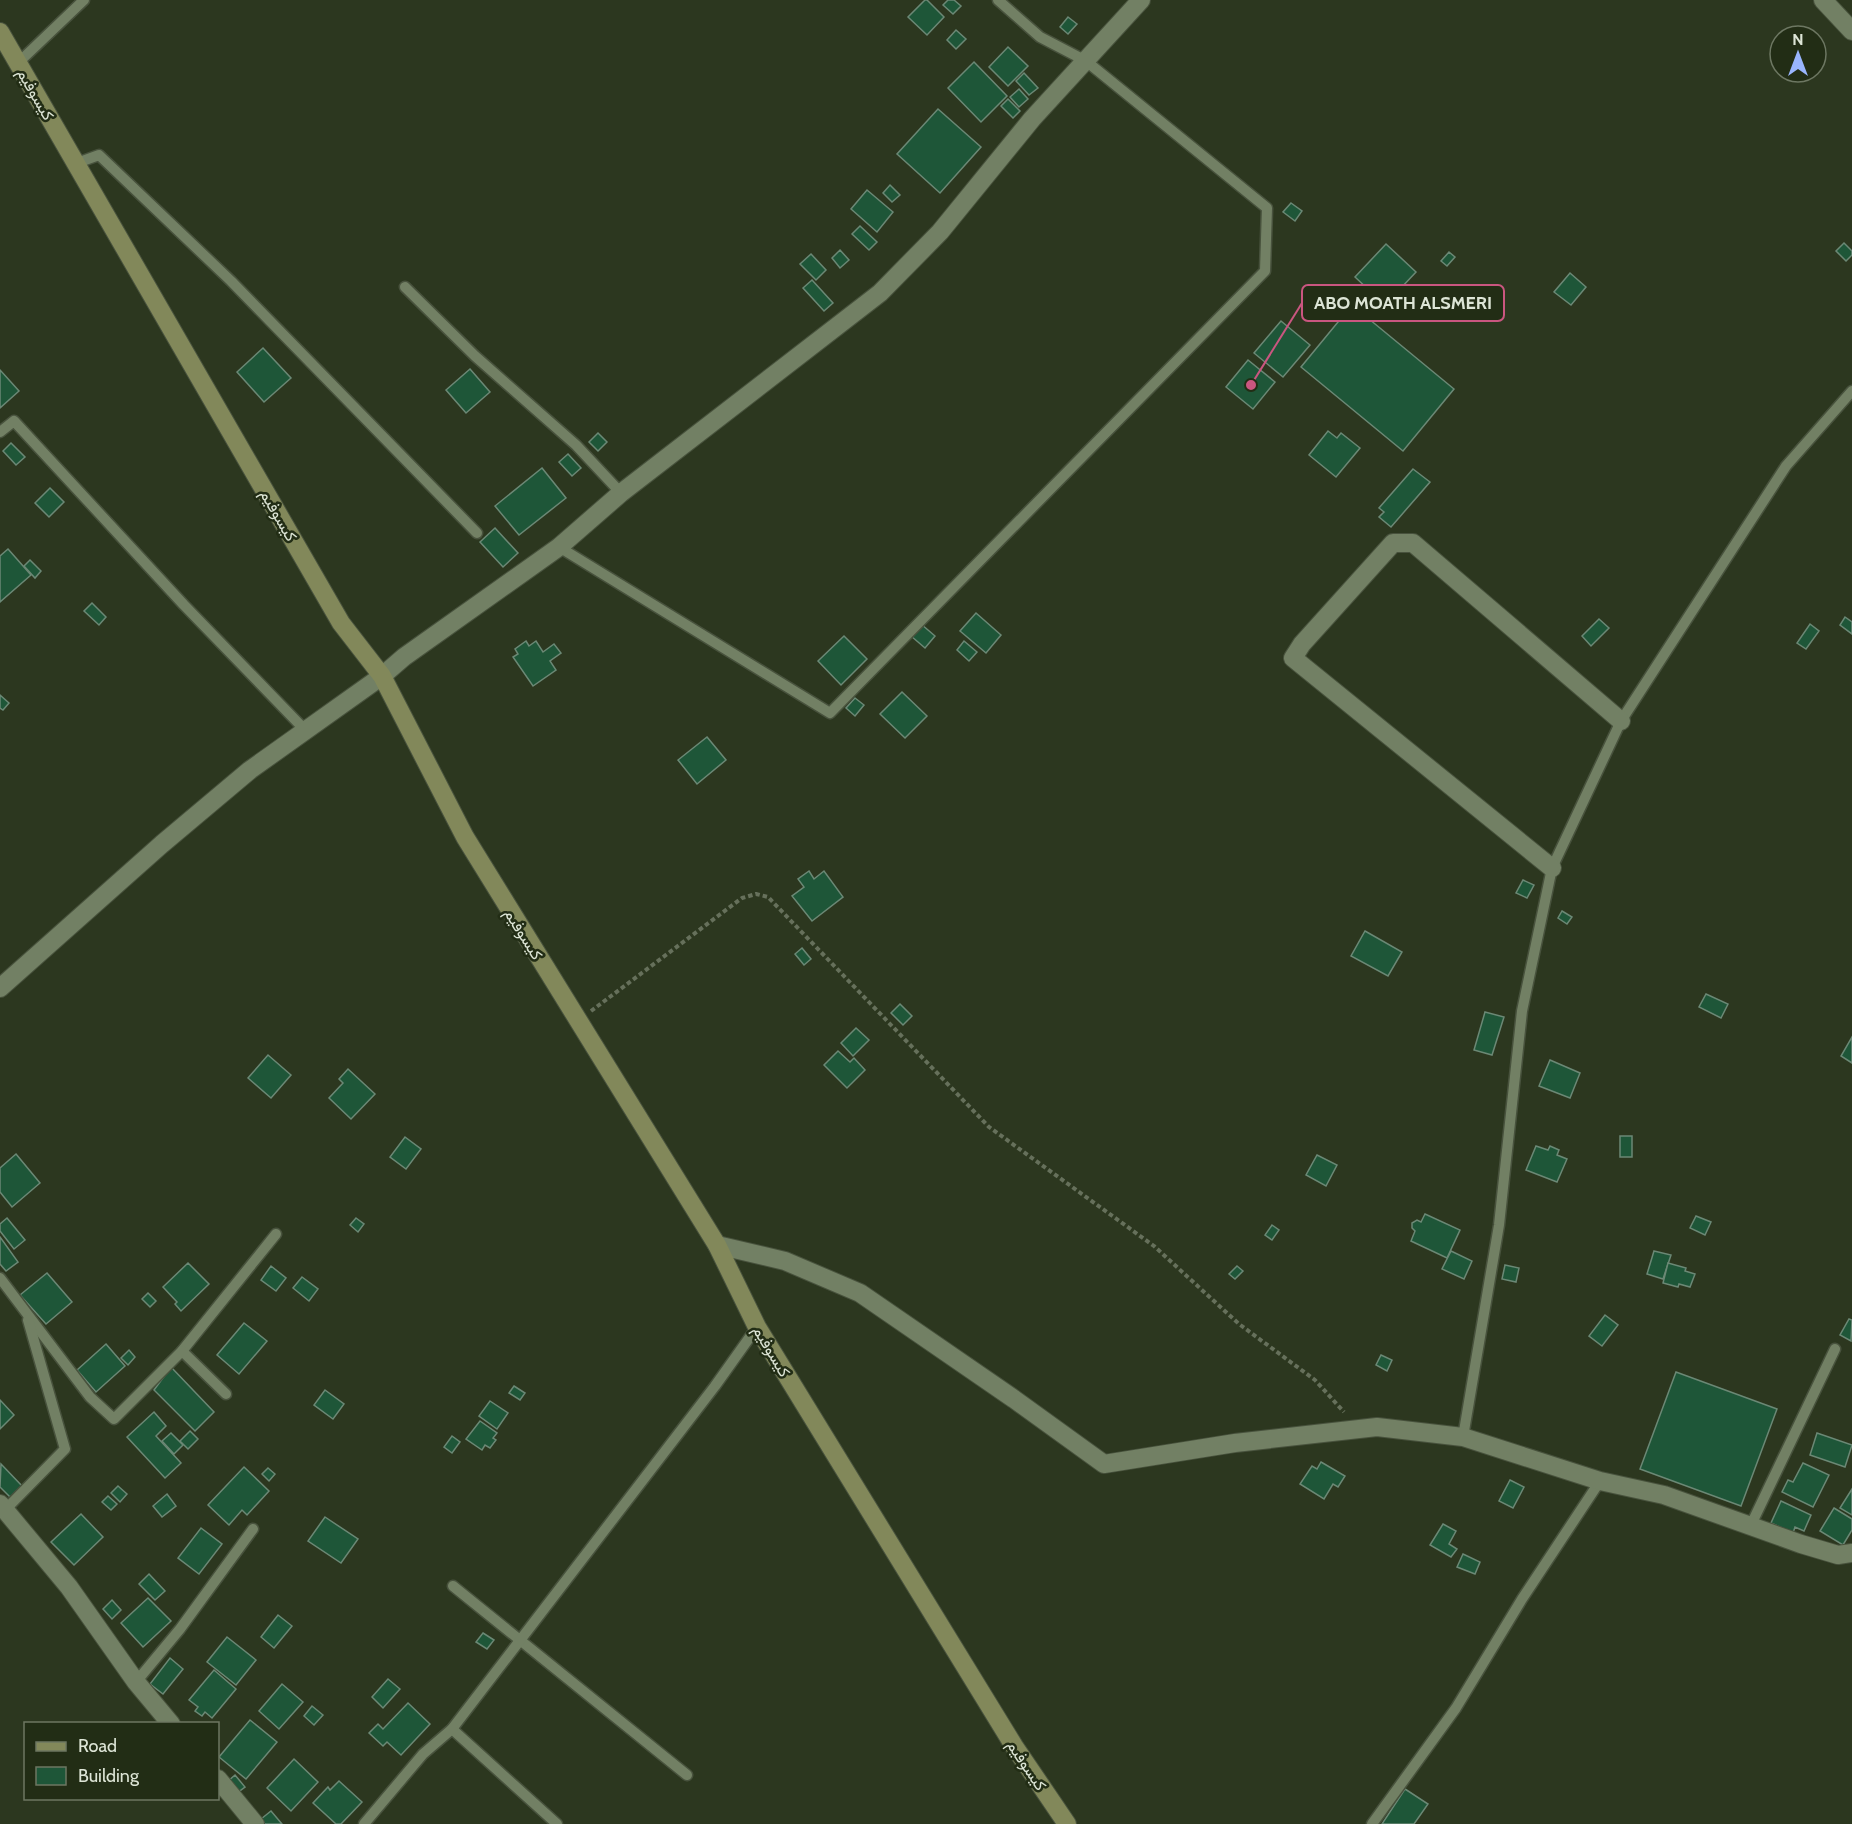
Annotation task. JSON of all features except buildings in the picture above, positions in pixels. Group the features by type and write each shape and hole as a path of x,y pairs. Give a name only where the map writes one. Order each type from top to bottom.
{"street":[{"path":"0,988 250,770 559,547 621,493 880,293 940,232 994,164 1141,0"},
{"path":"1824,0 1852,31"},
{"name":"كيسوفيم","path":"0,32 341,623 382,676 465,837 717,1245 757,1327 1014,1746 1067,1824"},
{"path":"1552,868 1293,658 1302,644 1393,543 1413,543 1621,721"},
{"path":"717,1245 785,1261 860,1293 1104,1464 1235,1443 1377,1427 1463,1437 1600,1481 1664,1495 1801,1545 1838,1555 1852,1553"},
{"path":"3,1507 69,1587 136,1682 169,1722"},
{"path":"219,1780 255,1824"}],"lane":[{"path":"18,63 84,0"},
{"path":"559,547 830,713 1265,271 1267,208 1086,61 1041,37 998,0"},
{"path":"77,164 99,155 231,281 477,532"},
{"path":"405,287 475,356 576,446 621,493"},
{"path":"1463,1437 1498,1225 1522,1011 1552,868 1621,721 1786,466 1852,392"},
{"path":"0,432 14,421 184,605 306,731"},
{"path":"0,1278 90,1397 114,1419 182,1351 276,1234"},
{"path":"3,1507 65,1449 26,1314"},
{"path":"364,1824 423,1754 452,1729 715,1386 757,1327"},
{"path":"1750,1527 1834,1348"},
{"path":"182,1351 226,1394"},
{"path":"1372,1824 1456,1708 1522,1599 1600,1481"},
{"path":"136,1682 180,1629 253,1529"},
{"path":"453,1586 687,1775"},
{"path":"452,1729 557,1824"}],"path":[{"path":"578,1021 742,898 756,894 768,897 989,1127 1154,1246 1239,1324 1315,1380 1360,1430"}],"place":[{"name":"ABO MOATH ALSMERI","path":"1251,385"}]}
